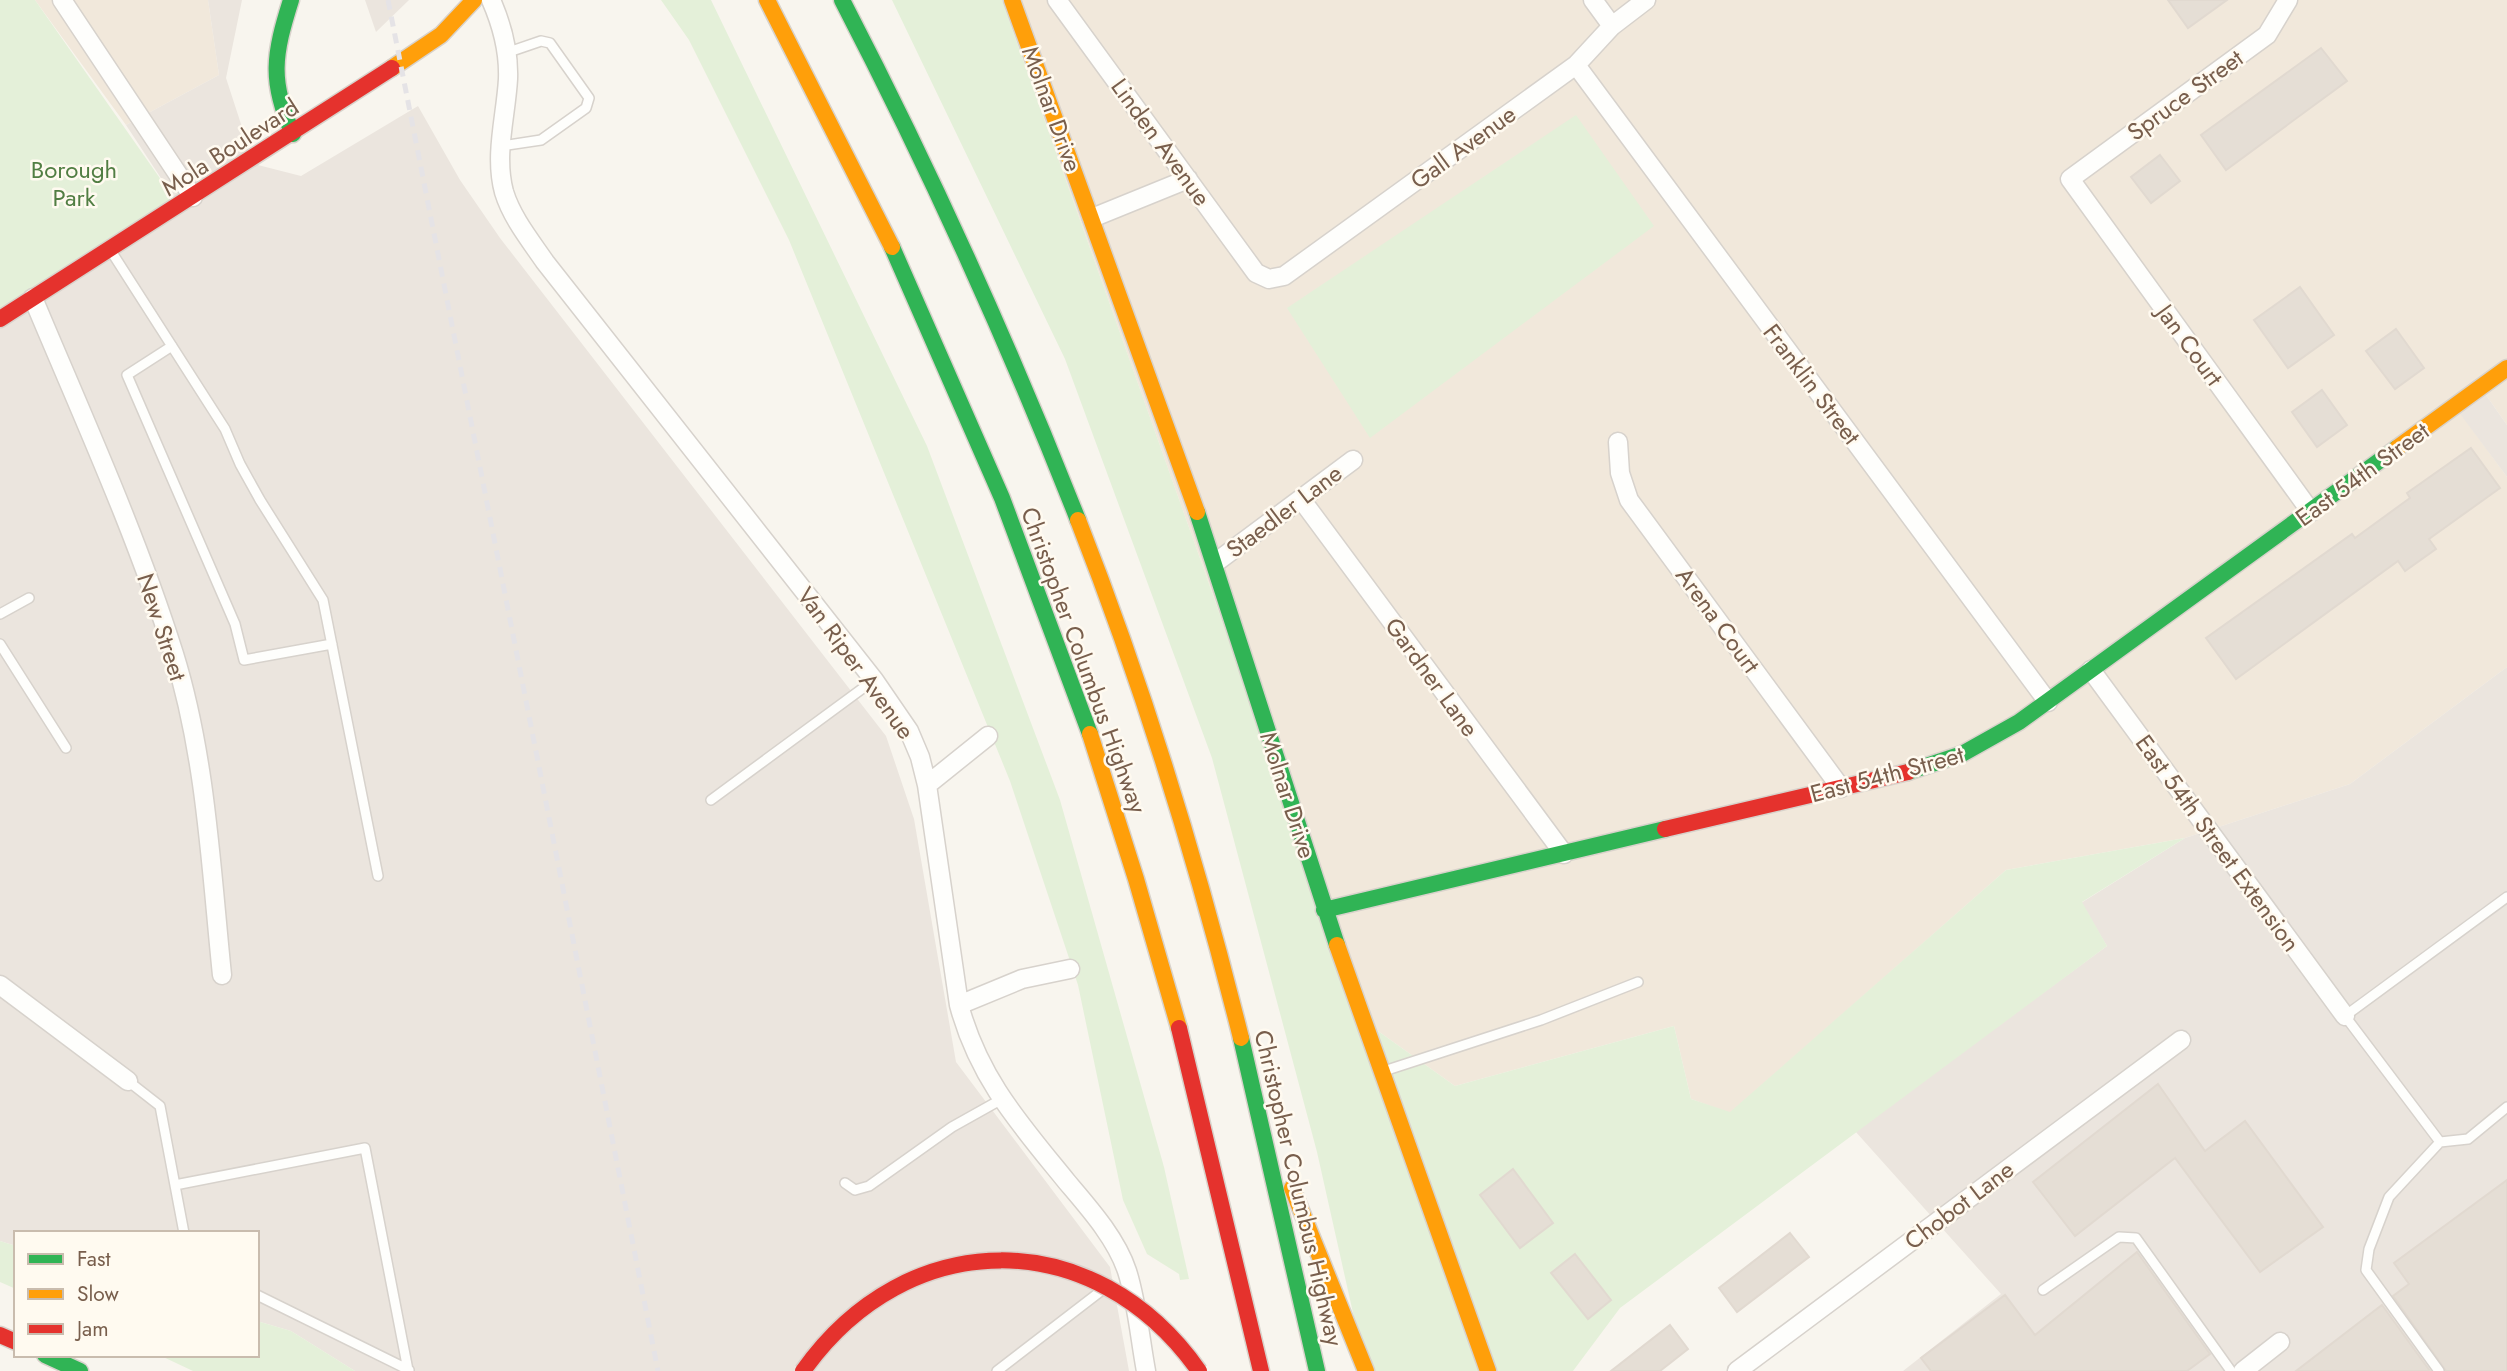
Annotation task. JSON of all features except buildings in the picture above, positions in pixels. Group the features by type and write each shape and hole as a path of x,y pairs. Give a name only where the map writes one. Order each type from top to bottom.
{"main road":[{"path":"291,0 272,71 276,92 293,134"},
{"name":"Christopher Columbus Highway","path":"767,0 858,172 923,310 1012,522 1066,665 1114,809 1162,967 1207,1139 1261,1371"},
{"name":"Christopher Columbus Highway","path":"842,0 963,243 1070,498 1118,628 1171,788 1218,948 1257,1105 1317,1371"},
{"name":"Molnar Drive","path":"1012,0 1215,563 1325,910 1488,1371"},
{"name":"Mola Boulevard","path":"0,319 293,134 441,35 473,1"},
{"name":"East 54th Street","path":"1325,910 1929,767 1964,755 1991,742 2048,702 2507,368"},
{"path":"1257,1105 1366,1371"},
{"path":"803,1371 816,1350 860,1308 909,1280 962,1264 1016,1260 1068,1270 1107,1286 1153,1317 1186,1351 1199,1371"},
{"path":"49,1357 80,1371"}],"street":[{"path":"62,0 193,197"},
{"name":"Van Riper Avenue","path":"491,0 506,52 508,78 501,146 504,192 515,219 545,262 874,680 909,731 927,785 959,1005 979,1063 1002,1099 1097,1218 1127,1270 1146,1371"},
{"name":"Linden Avenue","path":"1057,0 1256,273 1269,279"},
{"path":"1593,0 1612,26"},
{"name":"Gall Avenue","path":"1269,279 1284,276 1576,65 1612,26 1646,0"},
{"name":"Spruce Street","path":"2070,178 2267,35 2288,0"},
{"name":"Franklin Street","path":"1576,65 2048,702"},
{"name":"Jan Court","path":"2070,178 2311,512"},
{"path":"1092,218 1188,179"},
{"name":"New Street","path":"33,298 119,503 175,655 198,756 222,975"},
{"name":"Arena Court","path":"1618,442 1620,472 1629,500 1841,788"},
{"name":"Staedler Lane","path":"1215,563 1353,460"},
{"name":"Gardner Lane","path":"1301,499 1564,855"},
{"name":"East 54th Street Extension","path":"2091,670 2345,1016"},
{"path":"927,785 988,736"},
{"path":"959,1005 1022,979 1070,970"},
{"path":"0,985 128,1081"},
{"name":"Chobot Lane","path":"1737,1371 2181,1040"},
{"path":"2243,1371 2280,1342"}],"lane":[{"path":"501,146 541,140 586,108 589,98 550,43 541,41 506,52"},
{"path":"110,250 225,429 255,491 323,600 379,876"},
{"path":"172,346 127,375 235,624 244,660 332,644"},
{"path":"0,614 29,598"},
{"path":"0,644 66,748"},
{"path":"711,800 874,680"},
{"path":"2440,1142 2345,1016 2507,897"},
{"path":"1382,1071 1541,1020 1638,982"},
{"path":"128,1081 160,1106 184,1231"},
{"path":"845,1183 855,1190 869,1186 952,1127 1002,1099"},
{"path":"2439,1371 2366,1270 2369,1249 2389,1197 2440,1142 2468,1139 2507,1107"},
{"path":"175,1185 365,1147 410,1370"},
{"path":"2042,1290 2119,1237 2136,1238 2231,1371"},
{"path":"997,1371 1127,1270"},
{"path":"259,1296 410,1370"}],"shaded area":[{"path":"35,0 208,0 219,75 126,125"},
{"path":"208,0 242,0 226,78 254,164 301,176 418,106 460,180 500,238 886,736 914,819 956,1062 1110,1267 1129,1371 355,1371 291,1331 259,1322 259,1231 14,1231 14,1245 0,1241 0,317 178,204 126,125 219,75"},
{"path":"365,0 409,0 376,32"},
{"path":"1002,0 2507,0 2507,425 2481,388 2456,407 2507,477 2507,667 2350,784 2185,838 2006,870 1730,1113 1691,1099 1674,1026 1455,1086 1364,1021"},
{"path":"2481,388 2507,425 2507,477 2455,407"},
{"path":"2507,667 2507,1371 1903,1371 2001,1294 1855,1131 2107,946 2081,903 2185,838 2350,784"}],"green space":[{"name":"Borough Park","path":"0,0 35,0 178,204 0,317"},
{"path":"661,0 711,0 927,446 1060,800 1164,1167 1189,1279 1180,1280 1179,1274 1147,1254 1123,1200 1078,985 1010,781 789,240 689,40"},
{"path":"892,0 1002,0 1364,1021 1455,1086 1674,1026 1691,1099 1730,1112 2006,870 2185,838 2082,902 2107,946 1620,1308 1573,1371 1366,1371 1317,1152 1212,758 1065,359"},
{"path":"1576,115 1654,226 1370,438 1287,308"},
{"path":"0,1241 14,1245 14,1288 0,1282"},
{"path":"259,1322 291,1331 355,1371 193,1371 163,1357 259,1357"}],"railway":[{"path":"388,0 658,1371"}],"traffic: fast":[{"path":"291,0 278,52 277,83 293,134"},
{"path":"842,0 967,257 1078,520"},
{"path":"892,247 1002,498 1090,734"},
{"path":"1908,772 1962,754 2019,722 2397,448"},
{"path":"1197,512 1337,945"},
{"path":"1324,910 1665,829"},
{"path":"1241,1038 1317,1371"},
{"path":"49,1357 80,1371"}],"traffic: slow":[{"path":"392,68 441,35 474,0"},
{"path":"767,0 892,247"},
{"path":"1012,0 1197,512"},
{"path":"2397,448 2507,368"},
{"path":"1078,520 1125,647 1168,776 1241,1038"},
{"path":"1090,734 1179,1028"},
{"path":"1337,945 1488,1371"},
{"path":"1292,1188 1366,1371"}],"traffic: jam":[{"path":"0,319 392,68"},
{"path":"1665,829 1908,772"},
{"path":"1179,1028 1261,1371"},
{"path":"803,1371 846,1323 894,1288 947,1267 1001,1260 1055,1267 1108,1288 1156,1322 1199,1371"},
{"path":"0,1335 14,1341"}]}
